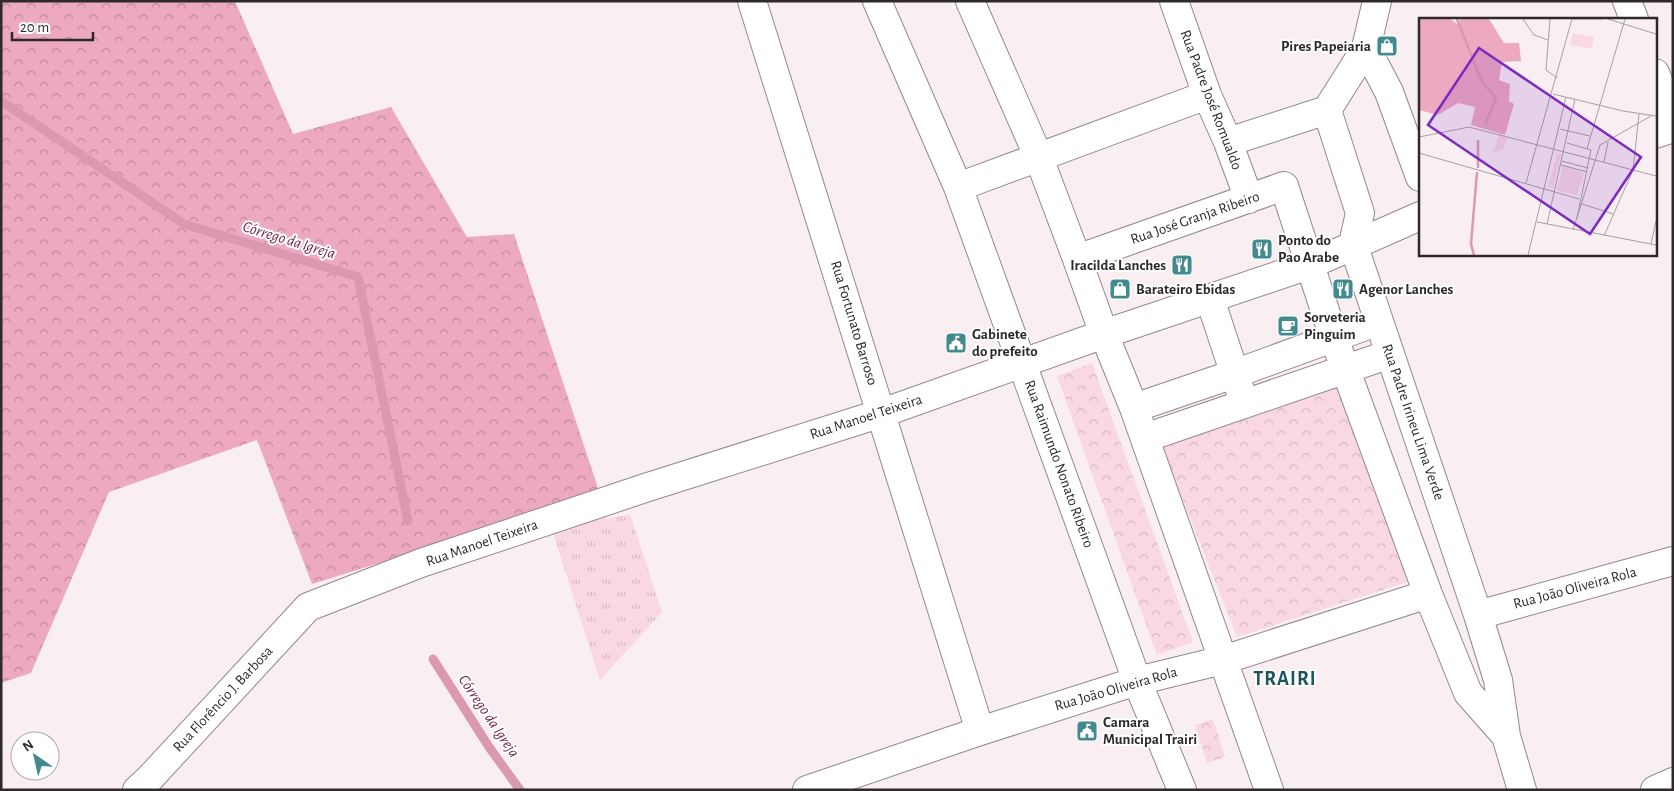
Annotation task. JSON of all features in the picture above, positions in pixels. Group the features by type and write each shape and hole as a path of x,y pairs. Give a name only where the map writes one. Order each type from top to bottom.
{"street":[{"name":"Rua Fortunato Barroso","path":"752,1 882,412 980,731"},
{"name":"Rua Raimundo Nonato Ribeiro","path":"877,1 958,187 1137,681 1182,790"},
{"path":"970,1 1039,158 1104,334 1134,408 1223,660 1261,788"},
{"name":"Rua Padre José Romualdo","path":"1174,1 1207,96 1228,142 1249,199"},
{"path":"1228,142 1327,110 1366,48 1377,1"},
{"path":"1627,1 1634,18"},
{"path":"1366,48 1389,92 1419,174"},
{"path":"1656,75 1673,116"},
{"path":"958,187 1207,96"},
{"path":"1327,110 1360,213 1353,244"},
{"path":"1656,134 1673,128"},
{"name":"Rua Padre Irineu Lima Verde","path":"1284,186 1334,338 1428,594 1468,693 1506,736"},
{"name":"Rua José Granja Ribeiro","path":"1077,259 1284,186"},
{"name":"Rua Manoel Teixeira","path":"308,607 421,563 645,488 882,412 1309,265 1419,216"},
{"name":"Rua Padre Irineu Lima Verde","path":"1353,244 1478,615 1498,680 1506,736 1522,790"},
{"path":"1210,299 1244,403"},
{"path":"1134,408 1379,321"},
{"path":"1145,438 1390,354"},
{"name":"Rua João Oliveira Rola","path":"1478,615 1673,562"},
{"name":"Rua João Oliveira Rola","path":"807,790 980,731 1137,681 1223,660 1428,594"},
{"name":"Rua Florêncio J. Barbosa","path":"137,790 308,607"},
{"path":"1655,790 1673,782"}],"green space":[{"path":"1,1 235,1 293,134 391,107 467,237 514,234 600,494 312,584 257,440 109,492 31,673 1,683"},
{"path":"1092,363 1193,642 1157,655 1057,376"},
{"path":"1341,386 1407,582 1237,637 1160,442"},
{"path":"600,494 607,519 630,514 662,612 600,680 546,511"},
{"path":"1213,719 1225,757 1207,763 1195,725"}],"waterway":[{"name":"Córrego da Igreja","path":"1,101 184,224 358,277 408,521"},
{"name":"Córrego da Igreja","path":"433,659 489,747 520,790"}],"place":[{"name":"Pires Papeiaria","path":"1387,46"},
{"name":"Ponto do Pao Arabe","path":"1262,249"},
{"name":"Iracilda Lanches","path":"1182,265"},
{"name":"Barateiro Ebidas","path":"1120,289"},
{"name":"Agenor Lanches","path":"1343,289"},
{"name":"Sorveteria Pinguim","path":"1288,326"},
{"name":"Gabinete do prefeito","path":"956,343"},
{"name":"Camara Municipal Trairi","path":"1087,731"}],"district":[{"name":"TRAIRI","path":"1285,679"}]}
